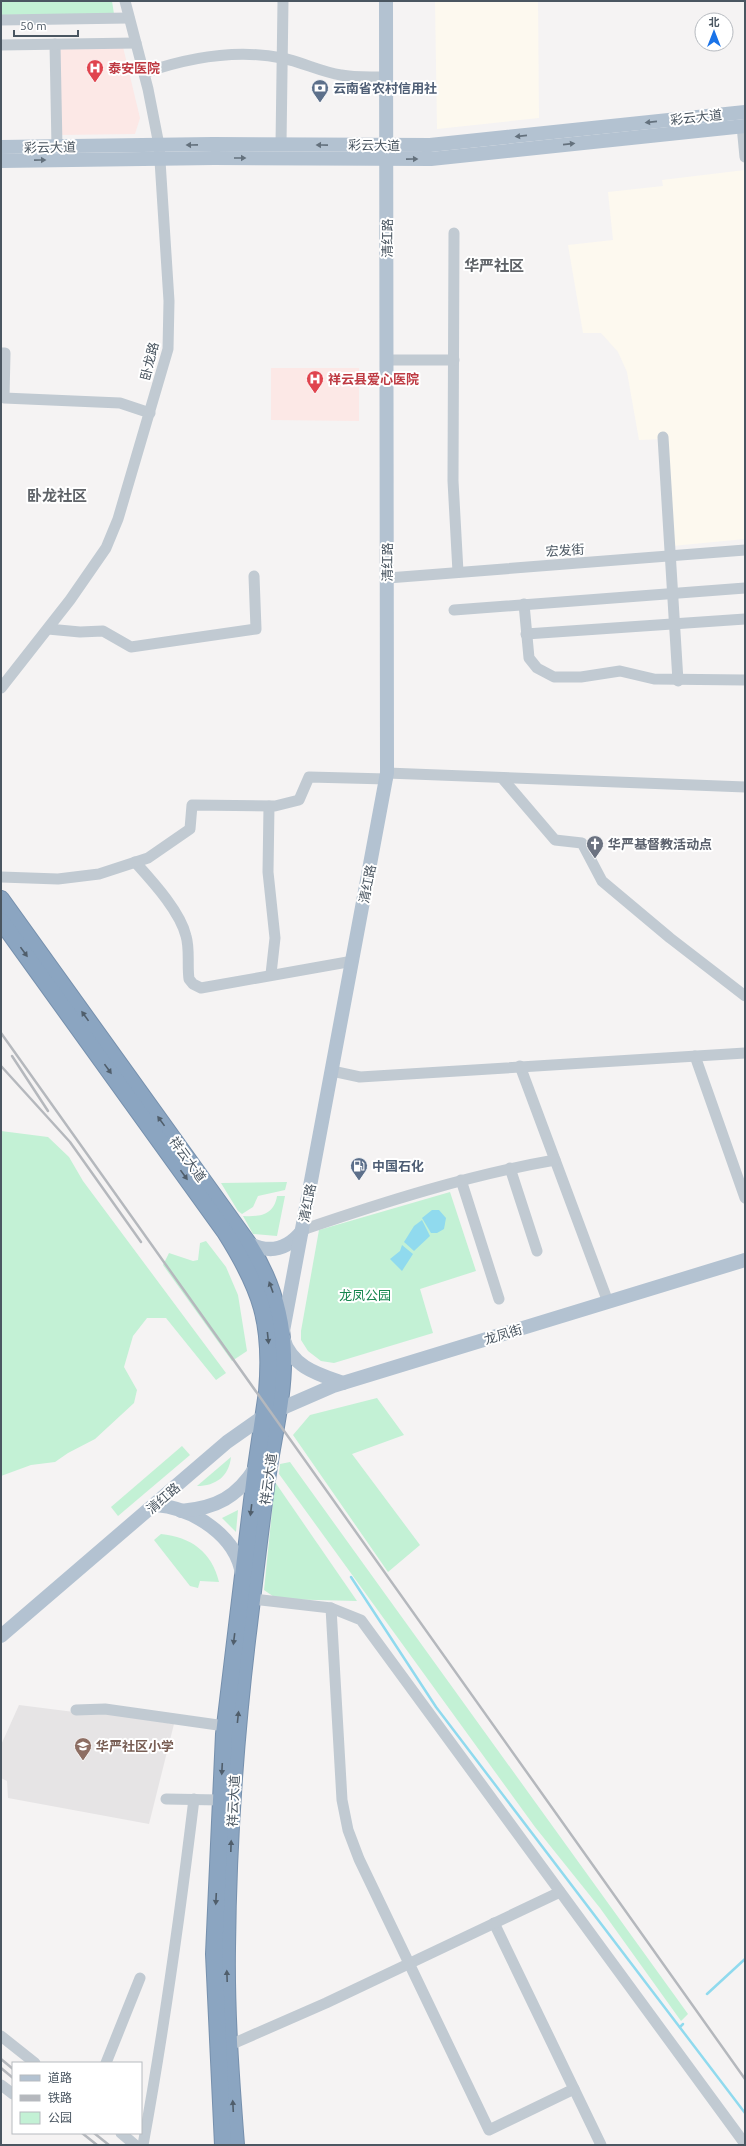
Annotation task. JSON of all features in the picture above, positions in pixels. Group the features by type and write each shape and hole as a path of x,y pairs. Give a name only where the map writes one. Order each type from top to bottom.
{"highway":[{"name":"祥云大道","path":"1,899 248,1243 268,1278 276,1301 282,1335 283,1366 279,1409 268,1473 238,1724 223,2045 223,2145"},
{"name":"祥云大道","path":"1,921 221,1226 247,1267 262,1304 268,1342 268,1378 225,1726 220,1800 214,1954 223,2045 236,2145"}],"main road":[{"name":"清红路","path":"1,1636 156,1505 227,1442 264,1416 282,1335 387,776 388,578 386,1"},
{"name":"彩云大道","path":"1,147 57,146 159,152 386,153 453,144 744,122"},
{"name":"彩云大道","path":"1,161 282,144 386,153"},
{"path":"248,1243 266,1249 280,1248 291,1243 302,1230"},
{"name":"龙凤街","path":"264,1416 320,1391 343,1383 745,1260"},
{"path":"282,1335 288,1352 301,1365 318,1374 343,1383"},
{"path":"180,1511 209,1506 228,1498 244,1485 256,1467"},
{"path":"156,1505 180,1511 205,1523 226,1540 237,1557 243,1578"}],"street":[{"name":"卧龙路","path":"1,688 96,565 111,538 168,350 170,319 159,152 153,109 124,1"},
{"path":"282,144 283,1"},
{"path":"1,20 129,18"},
{"path":"1,45 136,43"},
{"path":"55,44 57,146"},
{"path":"144,73 179,62 216,56 254,55 282,58 341,75 386,77"},
{"path":"744,122 745,157"},
{"path":"454,233 453,481 458,572"},
{"path":"1,353 5,353 4,398 120,403 150,412"},
{"path":"387,360 454,360"},
{"path":"663,437 678,680"},
{"name":"宏发街","path":"388,578 745,550"},
{"path":"48,629 80,632 103,631 131,647 256,629 254,576"},
{"path":"454,610 745,588"},
{"path":"524,604 528,652 533,664 554,677 575,678 620,671 654,679 745,680"},
{"path":"526,634 745,619"},
{"path":"1,877 58,879 99,874 148,858 190,829 192,805 269,806 291,803 299,800 309,777 387,776 502,778 745,787"},
{"path":"502,778 554,840 582,844 602,881 670,938 745,996"},
{"path":"269,806 268,872 275,938 271,974"},
{"path":"135,862 159,891 176,915 186,935 189,979 193,984 200,988 271,974 353,961"},
{"path":"332,1071 360,1076 745,1053"},
{"path":"695,1056 745,1198"},
{"path":"520,1066 608,1302"},
{"path":"302,1230 461,1180 510,1168 555,1160"},
{"path":"510,1168 537,1251"},
{"path":"461,1180 499,1299"},
{"path":"253,1600 331,1608 361,1620 745,2144"},
{"path":"331,1608 342,1800 348,1830 359,1859 489,2130 574,2089"},
{"path":"76,1710 105,1709 225,1726"},
{"path":"166,1799 220,1800"},
{"path":"143,2145 163,2034 180,1920 194,1799"},
{"path":"223,2045 326,2003 560,1892"},
{"path":"494,1923 601,2145"},
{"path":"106,2062 140,1978"},
{"path":"1,2036 34,2062"},
{"path":"1,2085 12,2093"},
{"path":"122,2134 135,2145"}],"shaded area":[{"path":"435,1 538,1 539,118 437,129"},
{"name":"泰安医院","path":"123,47 140,118 135,134 60,135 58,49"},
{"path":"745,170 745,539 672,546 665,439 639,440 627,372 618,352 601,333 583,333 568,245 613,240 608,192 663,186 662,180"},
{"name":"祥云县爱心医院","path":"271,368 359,368 359,421 271,420"},
{"name":"华严社区小学","path":"19,1705 82,1713 103,1713 174,1724 149,1824 8,1798 7,1781 1,1778 1,1745"}],"green space":[{"path":"1,1 112,1 114,14 1,15"},
{"path":"1,1131 48,1137 69,1157 83,1181 226,1373 216,1380 166,1318 147,1318 133,1336 124,1367 137,1390 134,1403 95,1439 68,1453 55,1462 31,1465 1,1476"},
{"path":"287,1182 285,1190 258,1196 253,1207 242,1214 238,1211 221,1183"},
{"name":"龙凤公园","path":"450,1192 476,1271 420,1289 433,1333 334,1363 321,1361 308,1351 301,1340 301,1331 319,1230"},
{"path":"277,1196 285,1196 277,1236 253,1234 243,1216 265,1214 273,1207"},
{"path":"206,1241 226,1267 238,1295 247,1351 232,1361 163,1265 169,1253 193,1261 198,1260 200,1243"},
{"path":"377,1398 404,1435 352,1454 420,1545 388,1572 293,1435 310,1415"},
{"path":"182,1446 190,1455 118,1516 111,1507"},
{"path":"231,1457 228,1470 220,1479 204,1486 197,1486"},
{"path":"290,1462 688,2014 681,2021 600,1908 535,1827 279,1474 280,1464"},
{"path":"275,1482 357,1601 277,1599 264,1590"},
{"path":"238,1510 236,1532 222,1518"},
{"path":"161,1534 182,1539 199,1548 211,1562 216,1571 219,1582 200,1581 198,1588 190,1586 154,1540"}],"water":[{"path":"432,1210 439,1210 446,1218 444,1229 437,1233 431,1233 422,1218"},
{"path":"422,1220 430,1236 414,1251 404,1242 414,1226"},
{"path":"402,1245 413,1254 402,1271 390,1259 400,1251"}],"waterway":[{"path":"351,1577 436,1707 745,2113"},
{"path":"707,1994 745,1959"},
{"path":"680,2027 683,2024"}],"railway":[{"path":"1,1033 745,2079"},
{"path":"12,1056 48,1111"},
{"path":"1,1066 70,1142 141,1242"},
{"path":"1,2059 12,2068"},
{"path":"1,2068 12,2077"},
{"path":"83,2134 97,2145"},
{"path":"95,2134 109,2145"}],"place":[{"name":"泰安医院","path":"95,83"},
{"name":"云南省农村信用社","path":"320,103"},
{"name":"祥云县爱心医院","path":"315,394"},
{"name":"华严基督教活动点","path":"595,859"},
{"name":"中国石化","path":"359,1181"},
{"name":"华严社区小学","path":"83,1761"}],"district":[{"name":"华严社区","path":"494,265"},
{"name":"卧龙社区","path":"57,495"}]}
